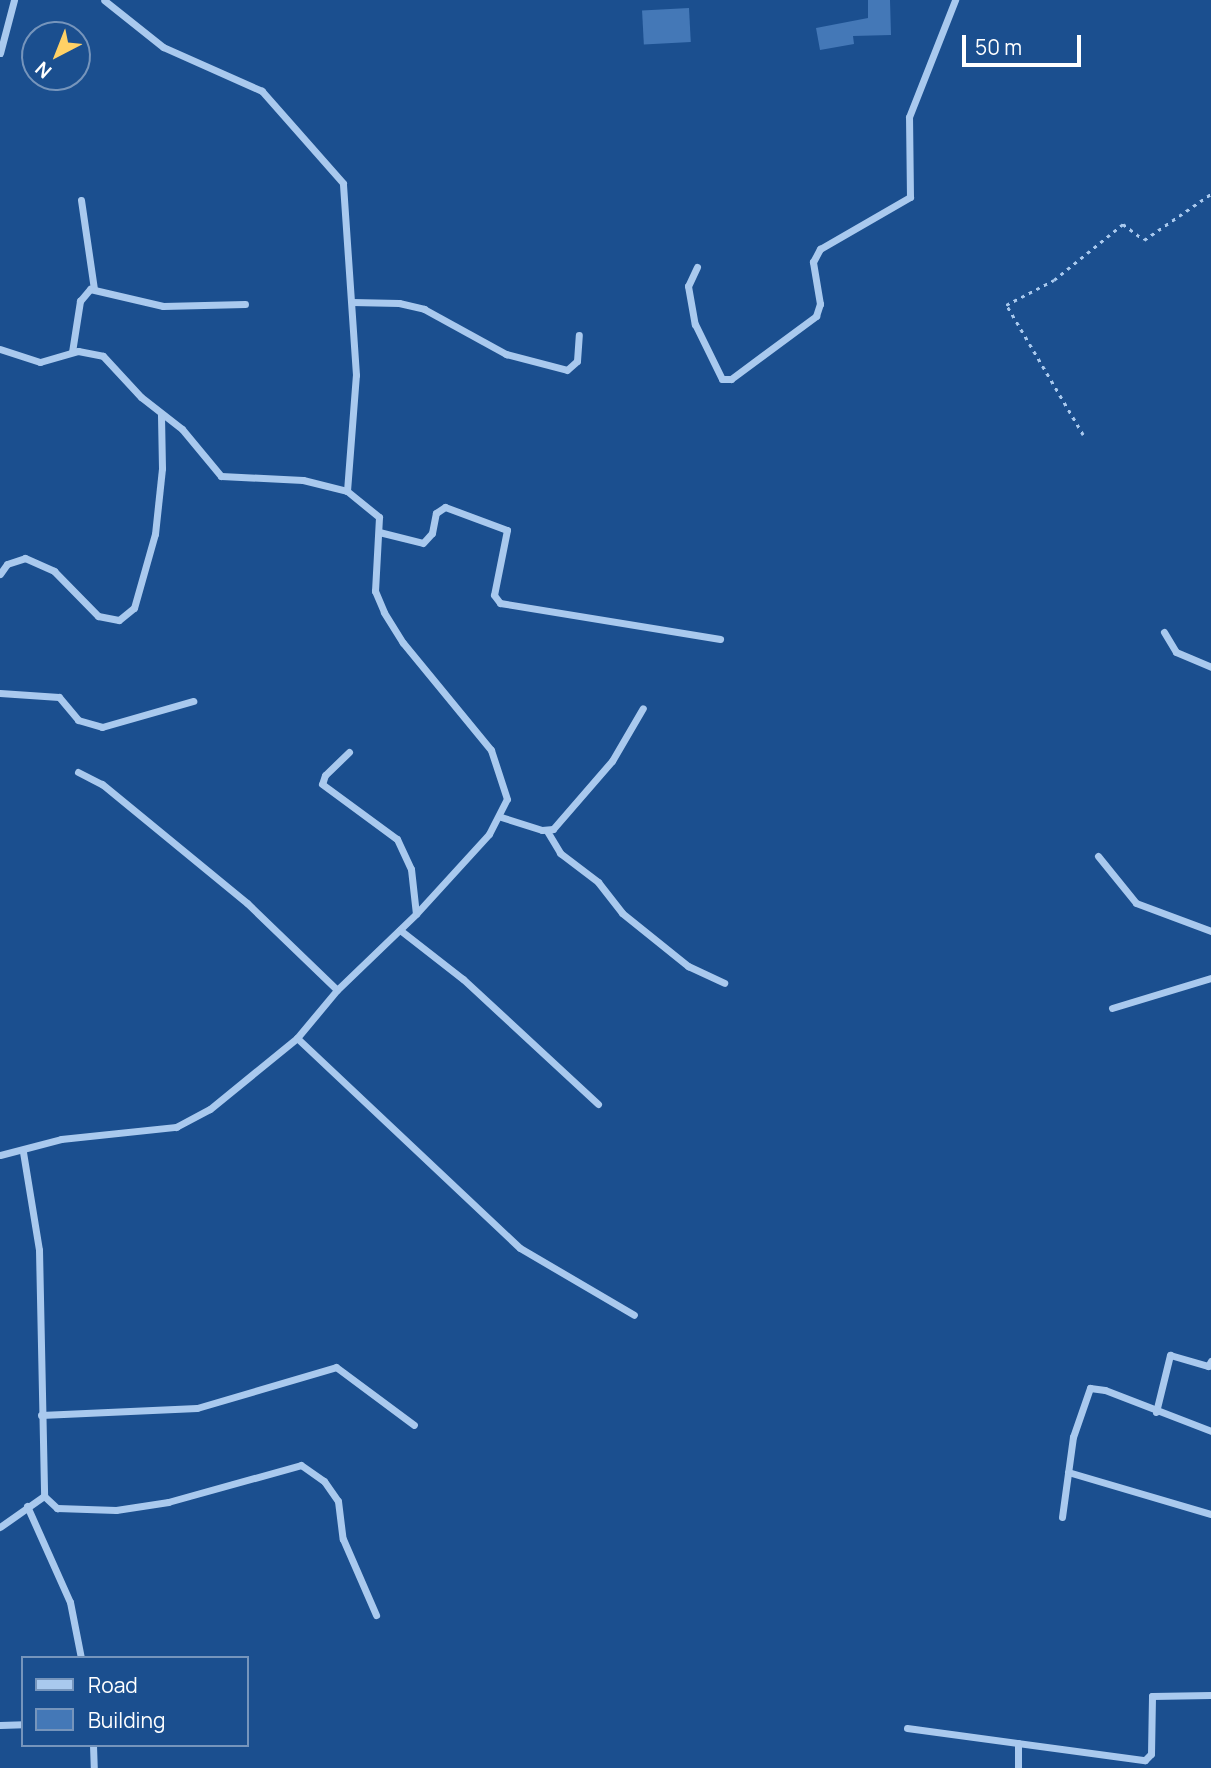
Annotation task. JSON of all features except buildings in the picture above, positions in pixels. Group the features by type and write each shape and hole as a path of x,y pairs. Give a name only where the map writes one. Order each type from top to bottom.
{"street":[{"path":"0,53 14,0"},
{"path":"104,0 163,47 262,91 334,171 347,195 356,375 347,491"},
{"path":"697,267 688,286 695,324 722,379 731,379 816,316 820,304 813,262 820,249 910,197 909,117 955,0"},
{"path":"81,200 94,289"},
{"path":"94,289 163,306 245,304"},
{"path":"72,352 80,301 94,289"},
{"path":"352,302 424,309 506,354 567,370 577,361 579,334"},
{"path":"0,349 40,362 72,352 103,356 161,414 182,429 221,476 303,480 347,491 374,511 379,532 374,579 379,602 403,643 491,750 506,788 501,817 416,914 337,990 296,1038 211,1109 176,1127 61,1139 23,1152 0,1155"},
{"path":"0,575 7,564 25,558 54,571 99,616 119,620 134,608 155,534 162,468 161,414"},
{"path":"379,532 423,543 432,533 440,509 457,511 507,530 494,596 500,603 720,639"},
{"path":"1164,632 1176,652 1211,667"},
{"path":"0,693 59,697 78,720 103,727 193,701"},
{"path":"547,831 582,800 643,708"},
{"path":"349,752 325,775 323,788 397,839 411,869 416,914"},
{"path":"78,772 102,784 247,903 337,990"},
{"path":"501,817 547,831 561,853 598,882 622,913 688,966 724,983"},
{"path":"1098,856 1136,903 1211,931"},
{"path":"400,930 463,979 598,1104"},
{"path":"1112,1008 1211,978"},
{"path":"296,1038 520,1248 634,1315"},
{"path":"23,1152 39,1251 44,1496 57,1508 116,1510 168,1503 301,1465 324,1481 338,1501 343,1539 376,1615"},
{"path":"1156,1412 1170,1355 1208,1366 1211,1362"},
{"path":"41,1415 197,1408 336,1367 414,1425"},
{"path":"1062,1517 1073,1437 1090,1388 1105,1390 1156,1412 1211,1431"},
{"path":"1068,1472 1211,1514"},
{"path":"0,1527 44,1496"},
{"path":"27,1506 70,1602 81,1656"},
{"path":"907,1728 1145,1760 1151,1754 1154,1693 1211,1695"},
{"path":"0,1725 21,1724"},
{"path":"1018,1743 1018,1768"},
{"path":"93,1747 94,1768"}],"path":[{"path":"1083,435 1006,305 1054,279 1124,224 1144,240 1211,194"}]}
